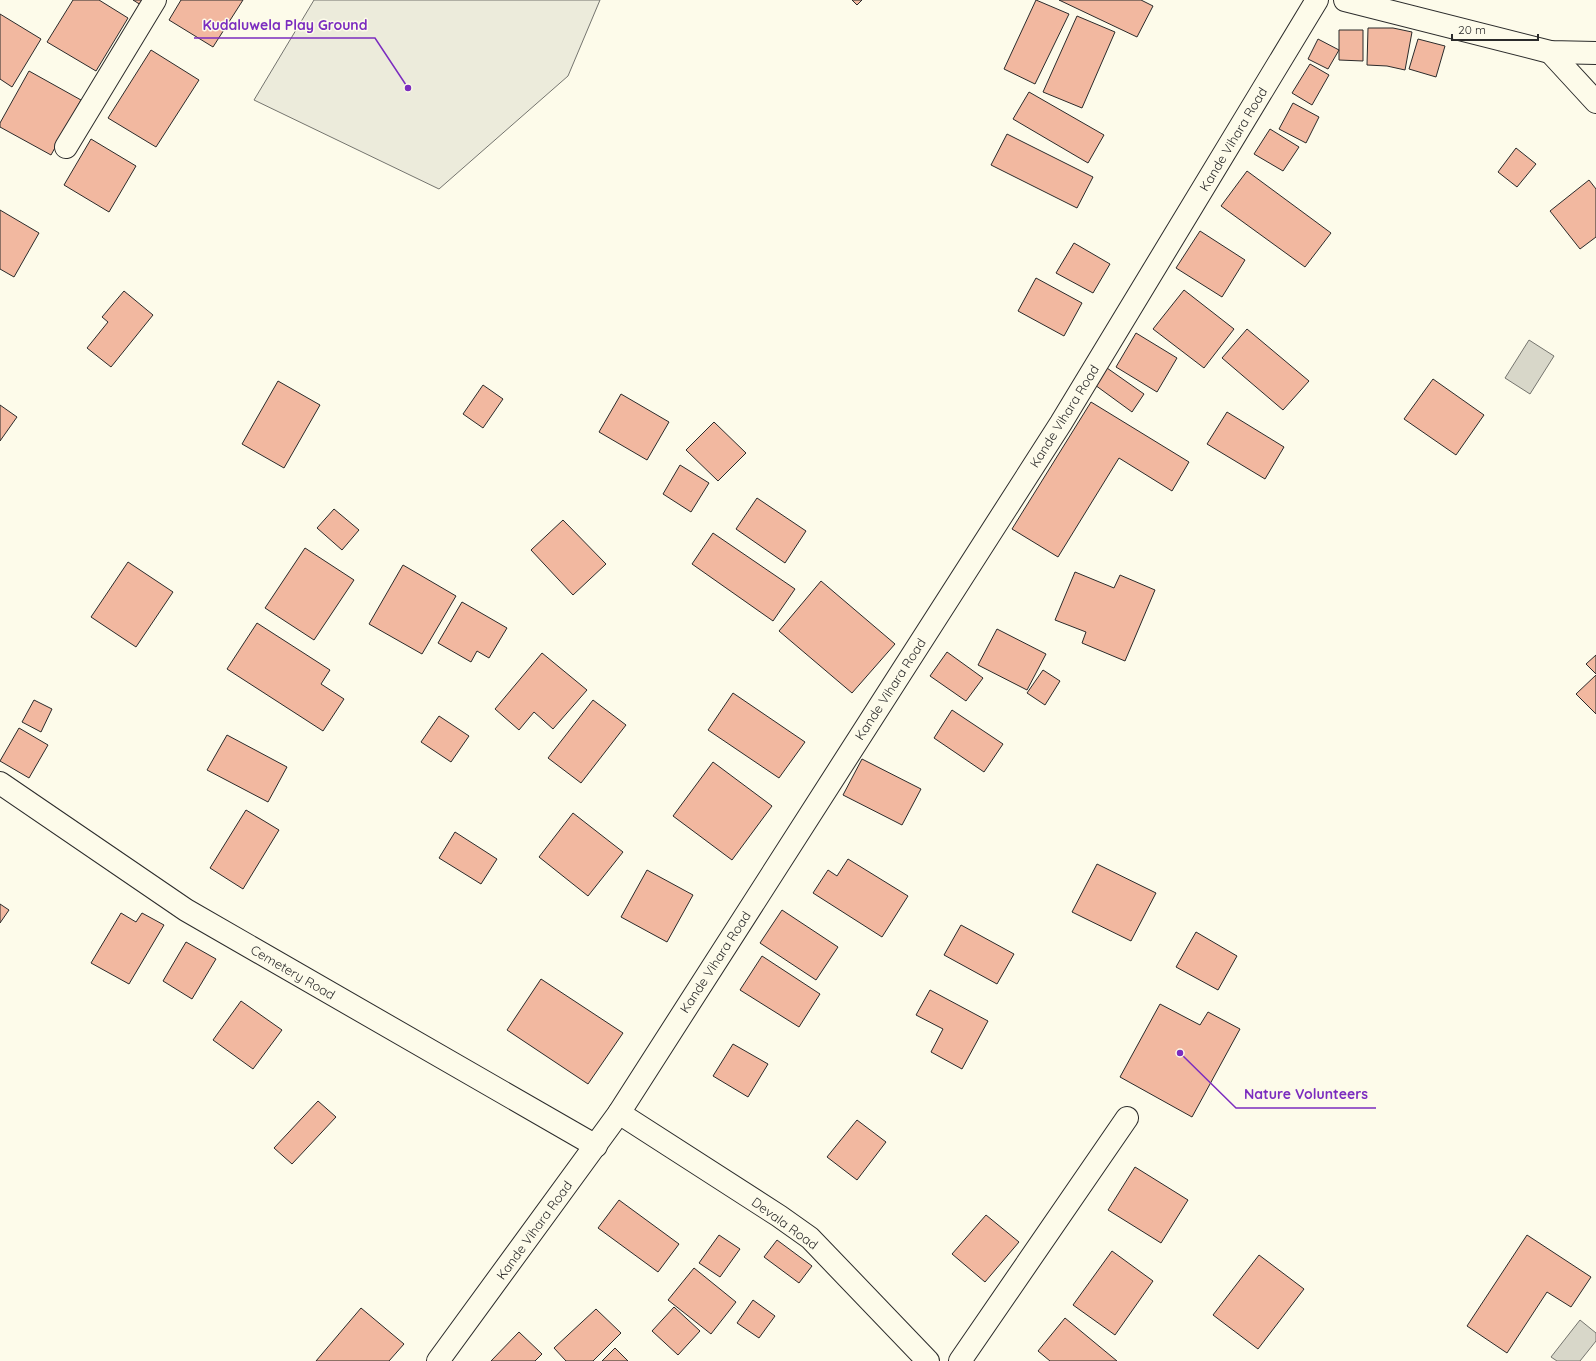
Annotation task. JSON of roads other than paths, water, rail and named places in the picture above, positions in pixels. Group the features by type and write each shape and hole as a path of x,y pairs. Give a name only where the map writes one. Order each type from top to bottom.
{"street":[{"path":"66,147 154,0"},
{"name":"Kande Vihara Road","path":"438,1361 619,1113 1061,422 1317,0"},
{"path":"1345,0 1550,52 1596,53"},
{"path":"1550,52 1596,102"},
{"name":"Cemetery Road","path":"0,783 186,910 596,1146"},
{"name":"Devala Road","path":"619,1113 779,1216 810,1238 928,1361"},
{"path":"960,1361 1127,1118"}],"place":[{"name":"Kudaluwela Play Ground","path":"408,88"},
{"name":"Nature Volunteers","path":"1180,1053"}]}
